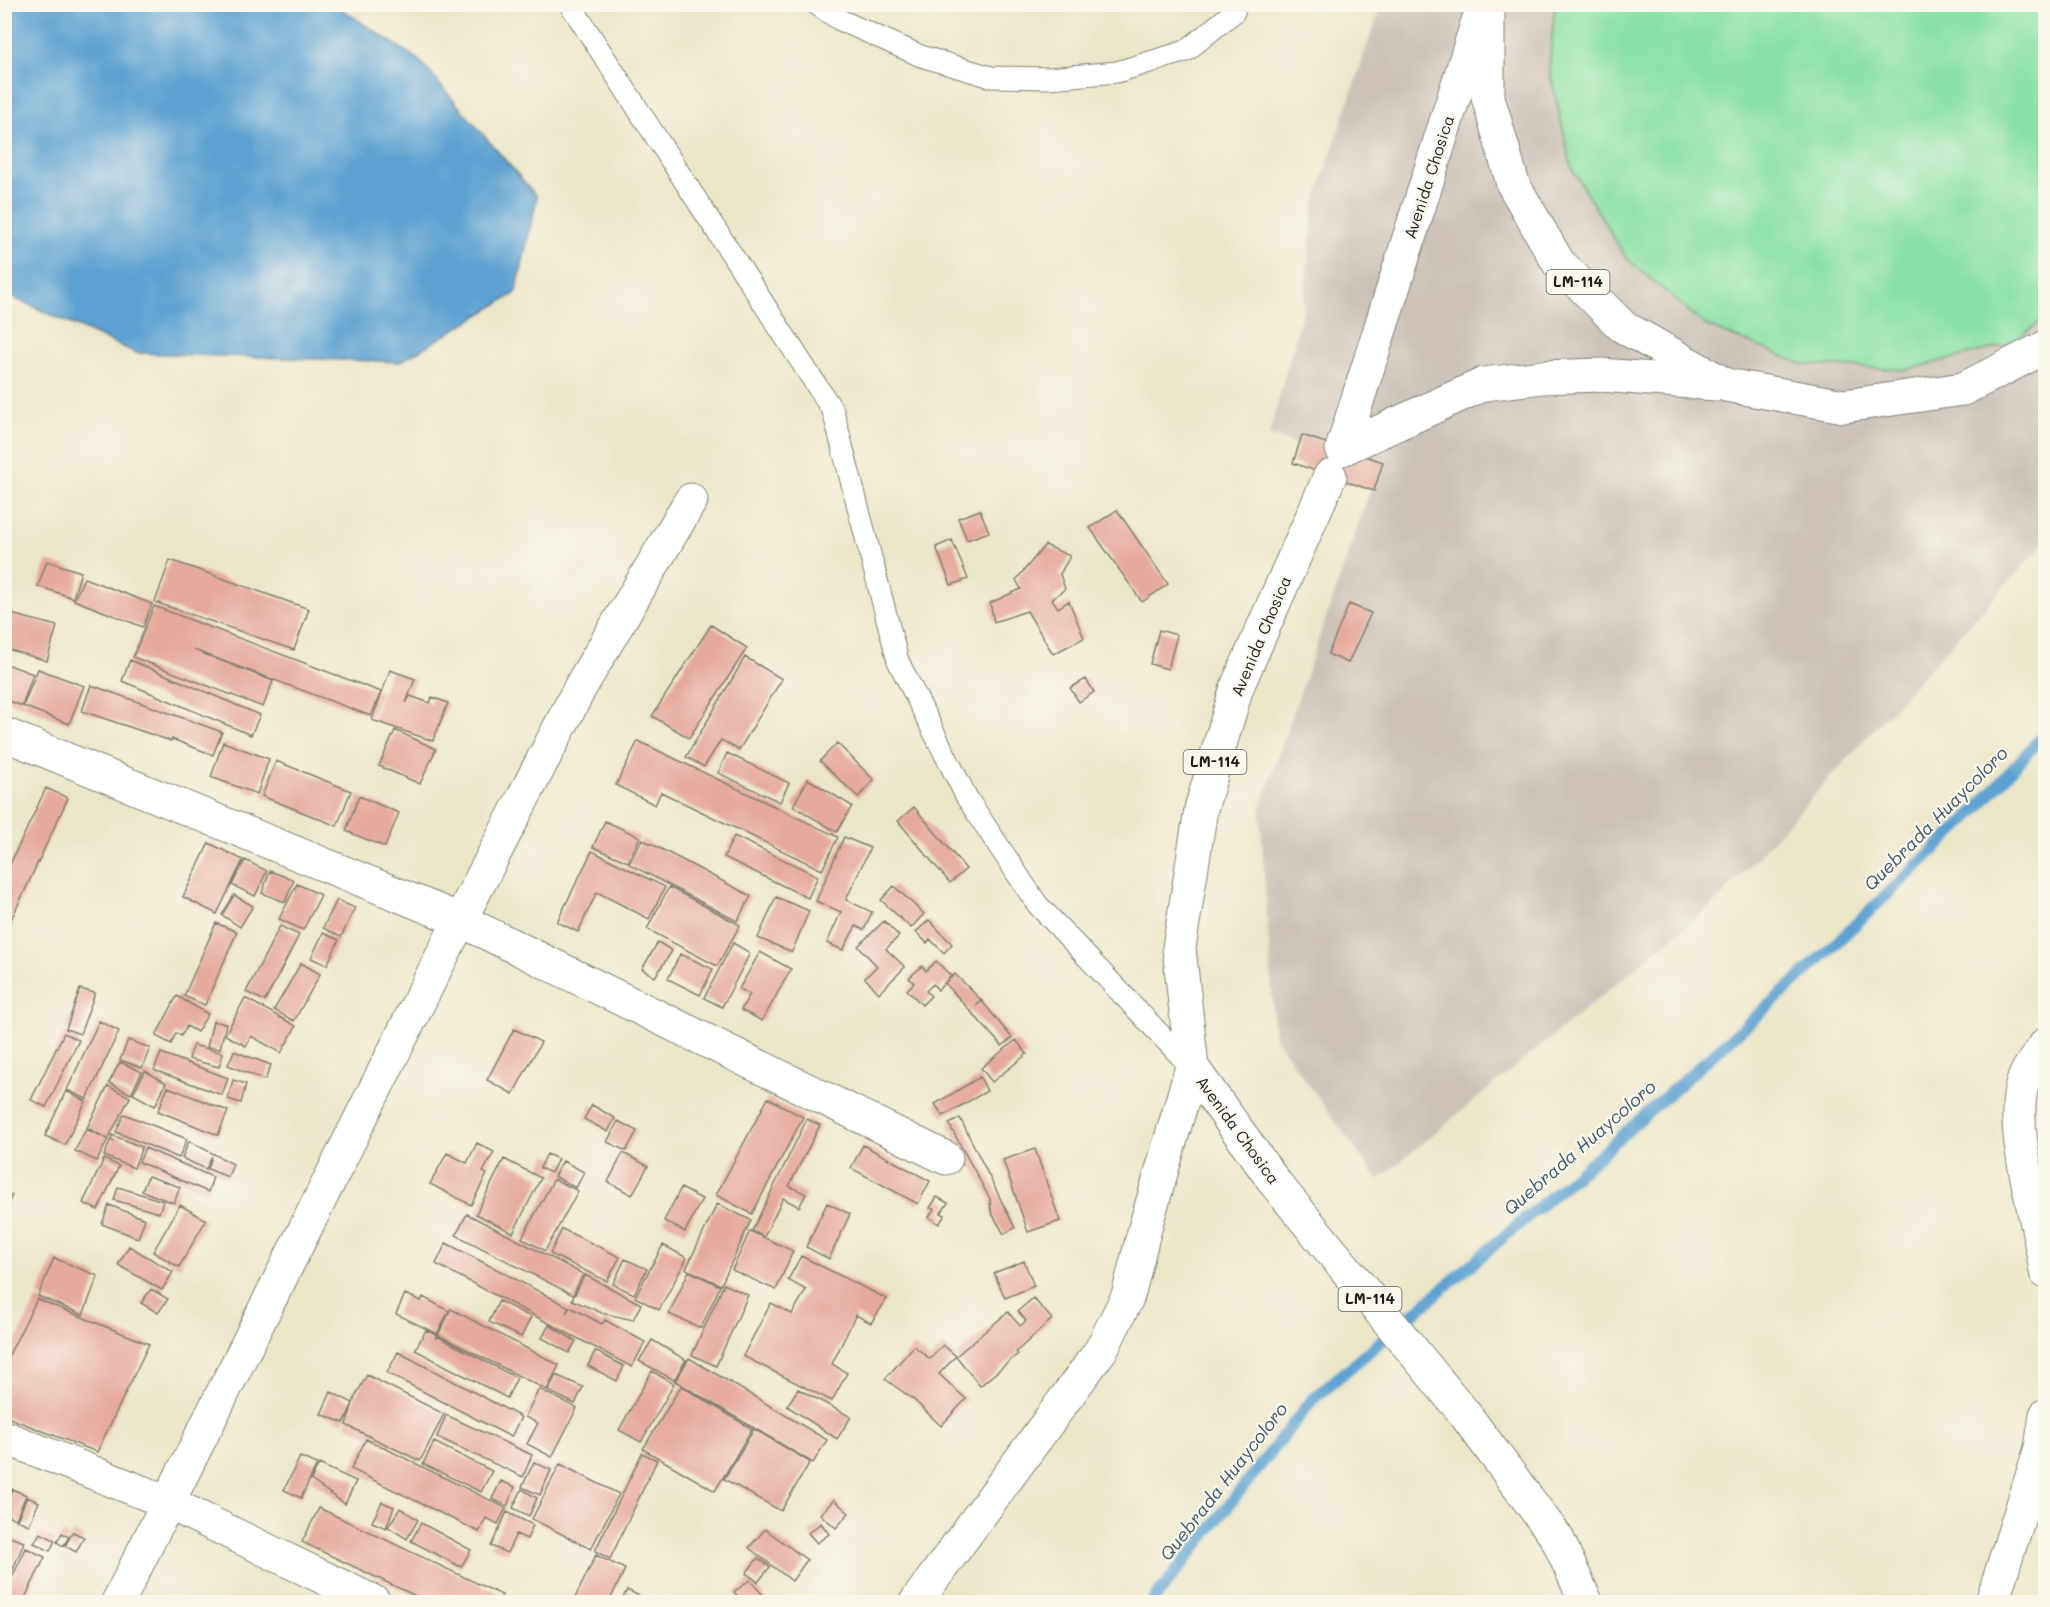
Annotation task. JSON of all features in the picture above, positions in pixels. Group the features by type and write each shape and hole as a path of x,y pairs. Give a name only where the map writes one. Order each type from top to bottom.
{"main road":[{"name":"Avenida Chosica","path":"1486,4 1342,449 1484,384 1542,377 1601,375 1726,384"},
{"name":"LM-114","path":"1486,4 1488,97 1513,184 1558,262 1622,326 1726,384 1844,406 1963,389 2046,347"},
{"name":"Avenida Chosica","path":"1330,476 1237,687 1201,809 1179,948 1192,1067 1276,1184 1464,1413 1557,1538 1586,1602"},
{"path":"118,1602 460,920 582,684 691,500"},
{"path":"4,734 460,920 946,1158"},
{"path":"2046,1044 2024,1079 2017,1115 2027,1178 2042,1237 2046,1272"},
{"path":"916,1602 978,1522 1106,1341 1128,1296 1145,1228 1192,1067"},
{"path":"1992,1602 2043,1444 2046,1415"},
{"path":"4,1437 169,1503 374,1602"}],"lane":[{"path":"570,4 833,411 898,661 967,798 1037,904 1192,1067"},
{"path":"816,4 840,20 921,56 991,77 1049,78 1117,72 1186,51 1234,12 1236,4"}],"shaded area":[{"path":"1381,5 2045,5 2045,542 1719,899 1378,1180 1275,1038 1260,809 1377,470 1269,435 1303,309 1314,204"}],"green space":[{"path":"1555,5 2045,5 2045,319 2007,345 1906,370 1802,364 1705,325 1626,258 1572,169 1549,69"}],"water":[{"path":"5,4 335,5 419,60 537,197 516,293 400,362 136,353 5,294"}],"building":[{"path":"1302,435 1383,462 1374,491 1293,463"},
{"path":"980,510 989,532 967,540 958,518"},
{"path":"1117,510 1168,584 1142,602 1090,528"},
{"path":"952,540 968,579 951,585 936,547"},
{"path":"1045,545 1070,556 1060,574 1065,589 1052,599 1058,608 1069,601 1084,638 1053,654 1027,611 994,622 990,603 1021,589 1016,580"},
{"path":"170,560 309,609 294,650 155,602"},
{"path":"47,561 81,572 73,598 38,586"},
{"path":"84,578 152,604 143,627 74,600"},
{"path":"1349,604 1371,613 1348,663 1328,654"},
{"path":"154,606 381,692 371,716 194,650 273,681 263,707 133,657"},
{"path":"4,612 57,626 47,661 4,648"},
{"path":"711,625 747,648 689,738 652,716"},
{"path":"1159,630 1177,635 1168,669 1150,664"},
{"path":"745,657 782,679 739,750 721,740 704,767 686,757"},
{"path":"130,660 260,715 251,735 122,681"},
{"path":"4,663 33,674 22,706 4,699"},
{"path":"38,669 84,686 69,724 23,706"},
{"path":"390,670 415,679 406,703 410,696 430,703 432,697 448,703 433,741 372,720"},
{"path":"1086,679 1094,692 1079,702 1070,688"},
{"path":"91,685 222,732 213,755 172,739 171,741 82,711"},
{"path":"395,730 436,749 420,784 379,766"},
{"path":"638,741 838,837 822,870 661,792 655,805 616,785"},
{"path":"223,742 269,759 257,794 211,777"},
{"path":"837,743 874,780 858,797 820,761"},
{"path":"727,753 789,783 780,802 718,773"},
{"path":"276,761 351,791 337,826 262,796"},
{"path":"808,779 852,806 837,832 793,806"},
{"path":"46,788 68,798 4,935 4,877"},
{"path":"359,796 399,813 385,847 346,831"},
{"path":"914,807 966,869 950,883 898,821"},
{"path":"605,821 640,837 628,862 593,847"},
{"path":"734,836 818,876 808,898 724,857"},
{"path":"844,837 870,848 846,900 872,912 864,930 856,926 843,950 827,943 841,912 816,901"},
{"path":"642,839 751,896 737,921 629,864"},
{"path":"209,843 243,860 217,914 183,897"},
{"path":"592,851 665,887 649,919 597,892 578,932 557,922"},
{"path":"245,860 267,871 255,896 232,885"},
{"path":"270,871 294,880 285,902 262,893"},
{"path":"297,884 321,895 303,930 279,919"},
{"path":"894,886 924,914 911,928 881,900"},
{"path":"669,887 740,925 717,966 647,929"},
{"path":"234,895 253,906 240,927 222,915"},
{"path":"776,897 809,911 792,952 758,938"},
{"path":"337,900 355,908 341,937 323,928"},
{"path":"929,920 952,944 944,953 930,939 927,943 916,932"},
{"path":"884,921 899,936 886,949 905,967 879,993 865,978 877,966 858,946"},
{"path":"216,923 237,932 205,1005 184,996"},
{"path":"280,926 299,935 265,1001 246,992"},
{"path":"323,933 339,940 327,965 311,958"},
{"path":"658,942 672,951 655,977 642,969"},
{"path":"733,943 750,953 722,1007 704,998"},
{"path":"760,952 791,969 762,1021 741,1010 750,994 739,989"},
{"path":"680,954 713,969 700,995 668,979"},
{"path":"936,961 951,976 938,990 933,984 926,991 931,996 922,1005 907,990 914,983 909,978 922,966 926,971"},
{"path":"301,963 320,974 294,1021 274,1010"},
{"path":"955,974 981,1000 976,1006 982,1001 1012,1038 1002,1046 945,983"},
{"path":"80,989 95,993 80,1034 66,1029"},
{"path":"177,996 208,1014 197,1032 187,1026 181,1036 176,1033 171,1044 156,1036"},
{"path":"245,998 296,1026 281,1053 251,1036 246,1046 225,1035"},
{"path":"99,1021 119,1031 87,1099 67,1090"},
{"path":"213,1021 226,1024 220,1049 207,1047"},
{"path":"514,1029 541,1042 513,1094 487,1080"},
{"path":"64,1033 79,1040 46,1107 31,1100"},
{"path":"128,1040 150,1048 142,1068 120,1060"},
{"path":"1016,1040 1027,1054 992,1082 981,1068"},
{"path":"193,1045 223,1053 219,1067 189,1059"},
{"path":"234,1051 271,1065 265,1080 228,1065"},
{"path":"161,1053 228,1078 222,1095 154,1070"},
{"path":"120,1062 142,1072 131,1094 109,1083"},
{"path":"145,1071 166,1083 155,1106 133,1094"},
{"path":"980,1077 987,1091 943,1116 935,1104"},
{"path":"233,1080 246,1084 241,1103 228,1099"},
{"path":"108,1086 130,1097 108,1139 87,1128"},
{"path":"168,1087 228,1111 218,1135 158,1111"},
{"path":"66,1091 86,1101 65,1145 45,1136"},
{"path":"768,1098 803,1117 752,1214 716,1195"},
{"path":"592,1105 615,1118 608,1132 584,1119"},
{"path":"124,1114 187,1139 179,1158 116,1132"},
{"path":"960,1118 1015,1228 1004,1234 991,1212 990,1199 949,1124"},
{"path":"807,1119 820,1125 789,1186 806,1194 799,1207 783,1198 764,1237 752,1231"},
{"path":"618,1121 637,1131 626,1151 607,1142"},
{"path":"86,1129 108,1139 97,1161 75,1151"},
{"path":"112,1135 142,1147 134,1168 104,1156 110,1141 114,1141 111,1140"},
{"path":"189,1141 233,1164 228,1177 208,1169 212,1156 206,1169 182,1158"},
{"path":"477,1143 494,1152 483,1172 487,1174 471,1205 430,1184 447,1153 467,1163"},
{"path":"863,1145 930,1181 918,1204 851,1168"},
{"path":"145,1148 213,1177 208,1192 139,1162"},
{"path":"1035,1149 1060,1221 1028,1232 1003,1160"},
{"path":"623,1153 648,1166 632,1195 608,1182"},
{"path":"547,1154 558,1159 551,1173 540,1168"},
{"path":"104,1159 119,1166 98,1210 83,1203"},
{"path":"504,1159 541,1178 513,1233 476,1214"},
{"path":"563,1161 584,1172 576,1188 554,1176"},
{"path":"148,1176 180,1187 174,1203 142,1191"},
{"path":"554,1179 578,1191 545,1251 522,1238"},
{"path":"118,1187 163,1201 159,1213 114,1200"},
{"path":"681,1188 702,1199 685,1232 664,1221"},
{"path":"4,1191 12,1195 4,1212"},
{"path":"937,1197 948,1203 941,1213 945,1215 939,1224 929,1217 934,1209 930,1208"},
{"path":"827,1203 850,1214 829,1259 806,1247"},
{"path":"717,1204 751,1220 721,1285 686,1269"},
{"path":"109,1205 145,1219 138,1238 102,1224"},
{"path":"180,1205 206,1220 179,1267 153,1252"},
{"path":"467,1214 583,1274 573,1295 456,1235"},
{"path":"562,1229 620,1257 607,1281 550,1254"},
{"path":"750,1231 793,1251 776,1290 732,1270"},
{"path":"446,1243 569,1307 566,1313 570,1307 602,1324 605,1320 645,1342 632,1367 436,1264"},
{"path":"663,1245 687,1258 659,1310 635,1297"},
{"path":"129,1246 173,1272 162,1290 118,1265"},
{"path":"801,1256 887,1299 871,1323 856,1315 832,1364 847,1373 832,1401 743,1356 771,1303 792,1314 806,1290 788,1280"},
{"path":"54,1258 98,1276 83,1315 38,1296"},
{"path":"625,1259 647,1269 634,1294 613,1284"},
{"path":"1024,1261 1034,1286 1005,1298 994,1273"},
{"path":"689,1271 720,1286 701,1328 669,1314"},
{"path":"585,1275 641,1304 633,1320 602,1313 572,1300"},
{"path":"724,1284 748,1295 716,1366 692,1355"},
{"path":"151,1289 168,1299 158,1313 141,1303"},
{"path":"405,1294 421,1301 423,1297 449,1311 437,1334 396,1314"},
{"path":"1033,1298 1052,1319 1016,1352 1018,1354 980,1386 956,1356 1008,1312 1020,1326 1026,1321 1018,1311"},
{"path":"37,1299 149,1344 97,1452 4,1416 4,1365"},
{"path":"499,1301 531,1317 521,1337 489,1322"},
{"path":"451,1309 559,1365 547,1390 438,1335"},
{"path":"549,1325 576,1341 569,1353 542,1338"},
{"path":"426,1330 437,1335 435,1339 437,1336 517,1378 507,1398 415,1350"},
{"path":"652,1340 686,1360 674,1380 639,1361"},
{"path":"943,1345 956,1356 939,1374 966,1399 941,1426 914,1400 885,1379 914,1346 930,1359"},
{"path":"595,1351 624,1366 617,1381 588,1366"},
{"path":"398,1352 521,1417 511,1437 387,1373"},
{"path":"689,1358 827,1440 813,1463 675,1381"},
{"path":"652,1371 674,1384 641,1442 619,1430"},
{"path":"367,1375 444,1414 420,1461 346,1425 355,1397"},
{"path":"556,1375 583,1387 575,1404 548,1391"},
{"path":"681,1386 752,1429 715,1491 643,1449"},
{"path":"539,1389 577,1408 552,1457 527,1444 538,1423 525,1417"},
{"path":"798,1389 851,1417 837,1439 787,1406"},
{"path":"331,1392 353,1403 344,1423 321,1414"},
{"path":"446,1415 532,1455 523,1477 437,1437"},
{"path":"754,1429 810,1462 781,1511 724,1479"},
{"path":"366,1439 506,1508 498,1524 486,1518 479,1532 351,1469"},
{"path":"434,1442 492,1471 481,1492 423,1464"},
{"path":"642,1453 657,1460 610,1559 595,1551"},
{"path":"300,1457 317,1464 301,1498 284,1490"},
{"path":"534,1462 551,1470 540,1495 522,1487"},
{"path":"319,1464 356,1481 345,1504 311,1480"},
{"path":"560,1464 619,1494 591,1549 532,1519"},
{"path":"501,1481 515,1487 507,1506 492,1499"},
{"path":"12,1489 26,1495 16,1519 4,1514"},
{"path":"522,1489 537,1498 529,1516 513,1508"},
{"path":"27,1497 39,1502 29,1525 17,1520"},
{"path":"834,1500 849,1513 836,1528 820,1514"},
{"path":"382,1502 394,1507 386,1528 372,1522"},
{"path":"319,1508 502,1595 499,1602 428,1602 302,1542"},
{"path":"400,1508 418,1520 407,1539 388,1527"},
{"path":"507,1512 533,1525 527,1539 516,1534 507,1553 491,1546"},
{"path":"421,1523 471,1550 461,1567 411,1541"},
{"path":"821,1523 829,1534 817,1543 808,1533"},
{"path":"765,1529 807,1560 792,1581 749,1548"},
{"path":"73,1532 84,1537 76,1552 65,1546"},
{"path":"40,1533 55,1540 50,1551 34,1543"},
{"path":"62,1533 69,1537 63,1546 57,1542"},
{"path":"4,1535 24,1542 10,1577 4,1575"},
{"path":"26,1548 45,1557 23,1602 4,1601 4,1595"},
{"path":"596,1555 625,1569 609,1602 573,1602"},
{"path":"758,1558 770,1567 758,1582 746,1573"},
{"path":"750,1580 769,1602 743,1602 734,1592"},
{"path":"627,1590 652,1602 621,1602"}],"waterway":[{"name":"Quebrada Huaycoloro","path":"1152,1602 1312,1400 1600,1155 1796,981 1974,812 2046,732"}]}
